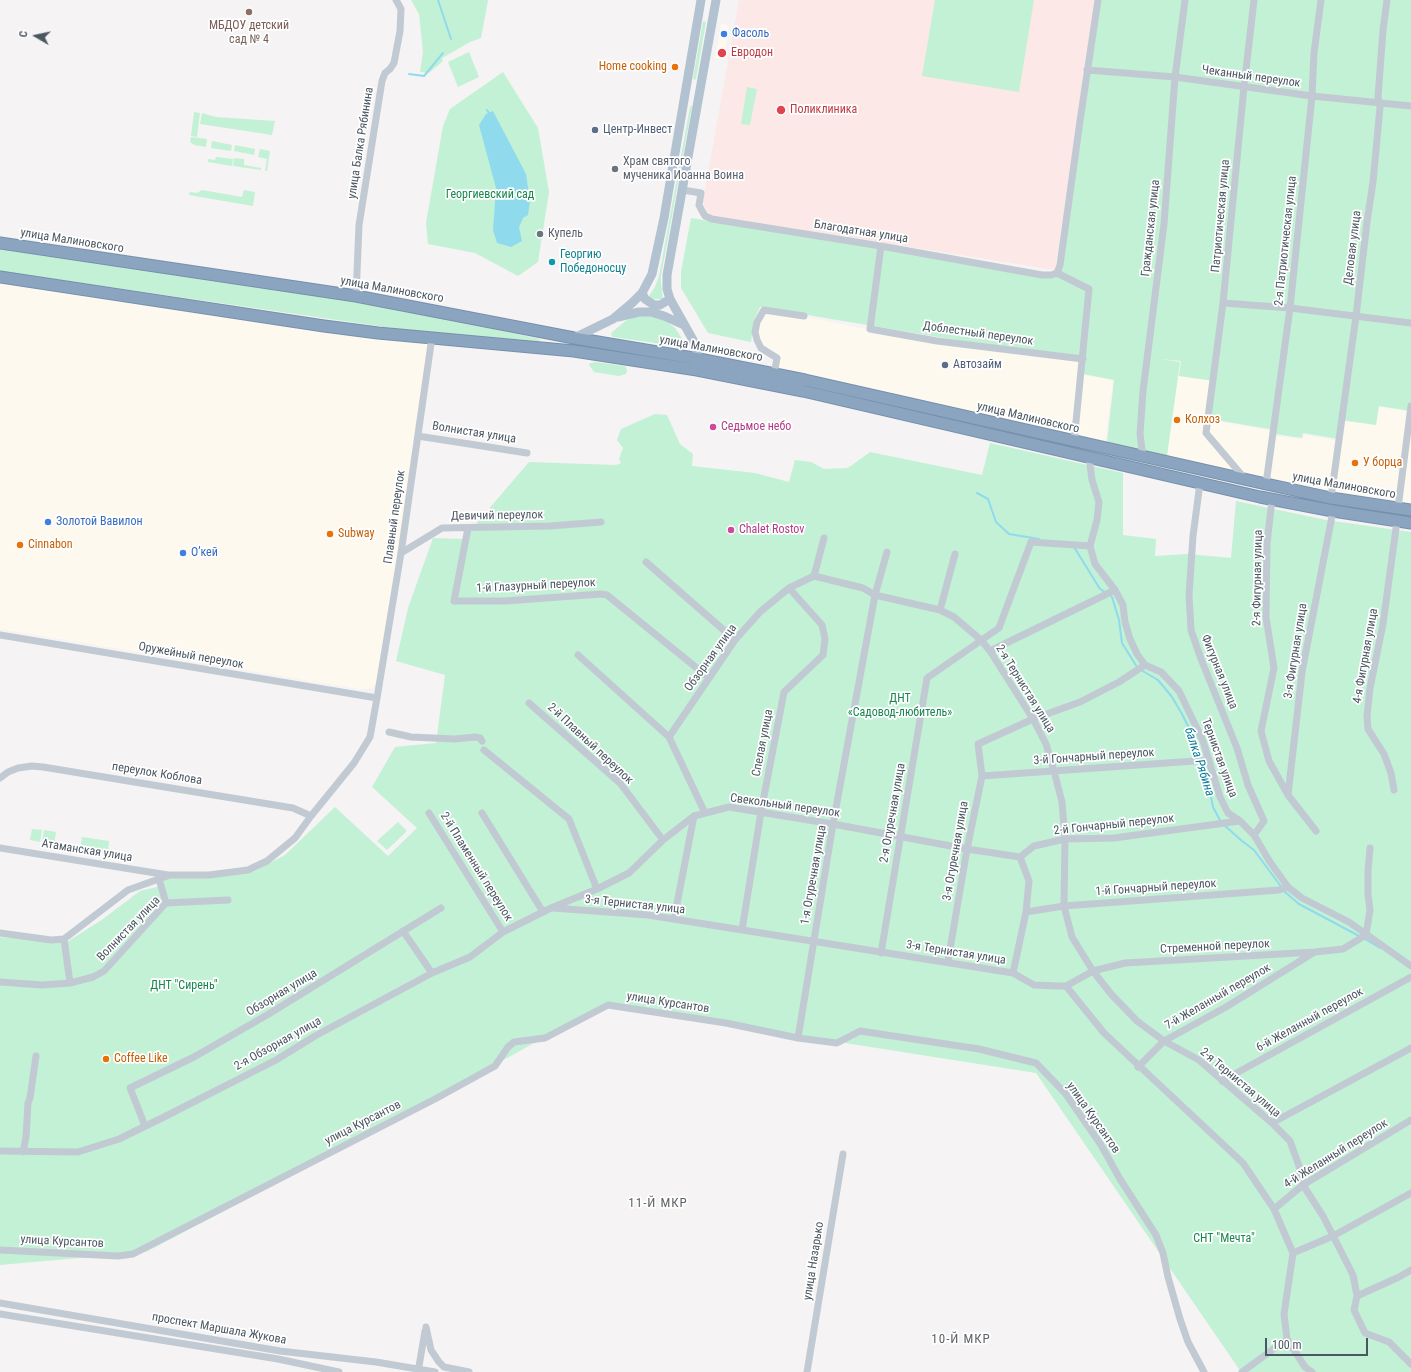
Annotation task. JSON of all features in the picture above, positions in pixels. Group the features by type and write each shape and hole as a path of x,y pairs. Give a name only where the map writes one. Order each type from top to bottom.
{"highway":[{"name":"улица Малиновского","path":"0,243 356,296 574,338 698,365 803,391 1272,499 1333,511 1411,523"},
{"name":"улица Малиновского","path":"0,277 324,326 574,351 774,374 1246,480 1331,498 1411,510"}],"main road":[{"path":"613,319 642,293 652,274 656,260 701,0"},
{"path":"698,365 693,340 670,299 667,289 667,275 716,0"},
{"path":"688,80 691,85 694,86 702,83"},
{"path":"684,101 692,98 697,100 698,104"},
{"path":"642,293 645,299 654,304 664,303 670,299"},
{"path":"574,338 613,319 639,312 651,312 664,316 685,326"}],"street":[{"name":"улица Балка Рябинина","path":"356,296 359,225 382,81 385,74 394,62 400,31 400,9 396,0"},
{"path":"1057,273 1060,265 1098,0"},
{"name":"Гражданская улица","path":"1143,457 1140,434 1143,391 1164,224 1175,77 1185,0"},
{"name":"Патриотическая улица","path":"1246,480 1206,433 1214,382 1223,303 1254,0"},
{"name":"2-я Патриотическая улица","path":"1266,484 1290,308 1312,96 1314,53 1321,0"},
{"name":"Деловая улица","path":"1331,498 1356,316 1367,222 1374,182 1380,107 1378,97 1387,0"},
{"name":"Чеканный переулок","path":"1088,70 1175,77 1312,96 1411,106"},
{"name":"Благодатная улица","path":"682,190 701,193 699,205 705,216 712,219 1042,274 1051,275 1057,273 1089,289 1074,442"},
{"name":"Доблестный переулок","path":"880,246 870,329 936,341 1083,359"},
{"path":"1223,303 1290,308 1411,323"},
{"path":"774,374 777,358 761,348 755,332 757,322 764,310 804,316"},
{"name":"Плавный переулок","path":"170,875 209,875 248,870 267,861 295,838 354,763 370,737 401,553 432,338"},
{"path":"1398,508 1411,406"},
{"name":"Волнистая улица","path":"418,436 527,453"},
{"path":"1033,719 1080,702 1119,682 1145,665 1130,639 1125,622 1123,605 1115,590 1095,564 1090,546 1097,520 1099,502 1092,480 1090,456"},
{"name":"Фигурная улица","path":"1200,482 1193,536 1189,595 1191,630 1201,659 1237,748 1248,784 1264,821 1254,835"},
{"name":"2-я Фигурная улица","path":"1272,499 1267,544 1266,617 1274,668 1261,731 1269,762 1288,795 1316,831"},
{"name":"3-я Фигурная улица","path":"1288,795 1302,672 1333,511"},
{"name":"4-я Фигурная улица","path":"1394,790 1391,774 1384,754 1368,729 1367,716 1370,688 1383,624 1397,521"},
{"name":"Девичий переулок","path":"401,553 442,528 550,526 601,522"},
{"name":"1-й Глазурный переулок","path":"468,528 454,601 505,601 601,594 607,595 709,678"},
{"path":"814,576 824,538"},
{"path":"981,640 999,628 1031,542 1090,546"},
{"name":"1-я Огуречная улица","path":"798,1038 833,824 875,595 887,552"},
{"path":"940,610 955,554"},
{"path":"646,562 735,640"},
{"name":"Обзорная улица","path":"670,737 735,640 760,612 789,588 814,576"},
{"name":"2-я Тернистая улица","path":"814,576 863,588 875,595 940,610 954,617 981,640 990,651 1033,719 1046,744 1054,771 1062,802 1065,839 1064,906 1072,937 1093,971 1111,994 1137,1022 1164,1040 1199,1060 1272,1123 1290,1141 1299,1166 1303,1185 1323,1216 1353,1275 1357,1296 1354,1310 1365,1333 1389,1342 1411,1363"},
{"name":"Спелая улица","path":"742,930 761,812 784,692 823,655 825,639 822,625 789,588"},
{"path":"990,651 1115,590"},
{"name":"Оружейный переулок","path":"0,635 377,698"},
{"name":"2-я Огуречная улица","path":"881,953 927,678 981,640"},
{"path":"578,655 670,737 705,812"},
{"name":"Тернистая улица","path":"1145,665 1161,672 1179,691 1203,741 1220,797 1228,813 1240,821 1254,835 1270,862 1288,887 1302,898 1349,922 1411,966"},
{"name":"2-й Плавный переулок","path":"529,703 620,783 663,840"},
{"name":"3-я Огуречная улица","path":"948,962 967,849 982,776 978,744 1033,719"},
{"path":"389,732 411,737 455,739 475,737 480,738 482,741"},
{"path":"484,750 569,819 597,889"},
{"name":"3-й Гончарный переулок","path":"982,776 1209,760"},
{"name":"переулок Коблова","path":"0,778 8,772 18,768 32,766 43,767 293,808 311,816"},
{"name":"Свекольный переулок","path":"551,908 597,889 629,873 663,840 694,816 729,807 1020,857"},
{"name":"2-й Пламенный переулок","path":"429,813 503,932"},
{"path":"482,813 543,912"},
{"path":"674,919 694,816"},
{"name":"2-й Гончарный переулок","path":"1020,857 1034,846 1065,839 1114,838 1240,821"},
{"name":"Атаманская улица","path":"0,848 170,875"},
{"path":"1366,935 1370,910 1368,895 1368,871 1370,848"},
{"path":"1013,972 1026,912 1029,881 1020,857"},
{"path":"0,933 51,940 64,939 128,890 170,875"},
{"path":"159,879 166,903"},
{"name":"1-й Гончарный переулок","path":"1026,912 1064,906 1279,890 1288,887"},
{"name":"Волнистая улица","path":"0,982 42,985 70,983 93,977 104,971 166,903 228,900"},
{"name":"Обзорная улица","path":"145,1126 130,1088 194,1057 267,1015 441,908"},
{"name":"3-я Тернистая улица","path":"551,908 648,915 881,953 1013,972 1034,985 1066,986"},
{"name":"2-я Обзорная улица","path":"0,1151 78,1152 118,1139 276,1060 315,1036 432,974 470,957 503,932 551,908"},
{"path":"403,931 432,974"},
{"name":"Стременной переулок","path":"1066,986 1093,971 1125,963 1343,949 1366,935"},
{"path":"64,939 70,983"},
{"name":"7-й Желанный переулок","path":"1138,1067 1164,1040 1226,1007 1315,952"},
{"name":"6-й Желанный переулок","path":"1222,1081 1410,978"},
{"path":"1066,986 1104,1033 1138,1067 1243,1164 1274,1209 1293,1253 1284,1314 1287,1338 1305,1367 1312,1372"},
{"name":"улица Курсантов","path":"0,1250 118,1256 133,1254 436,1099 495,1066 508,1047 514,1042 545,1038 608,1006 726,1023 798,1038 837,1043 860,1031 979,1048 1036,1063 1065,1093 1101,1145 1120,1179 1156,1235 1163,1253 1168,1277 1188,1342 1204,1372"},
{"path":"1272,1123 1411,1048"},
{"path":"23,1152 26,1137 28,1103 36,1056"},
{"name":"4-й Желанный переулок","path":"1274,1209 1303,1185 1411,1120"},
{"name":"улица Назарько","path":"807,1372 843,1154"},
{"path":"1293,1253 1333,1236 1411,1193"},
{"path":"1357,1296 1367,1293 1411,1270"},
{"name":"проспект Маршала Жукова","path":"0,1303 280,1351 376,1362 404,1370 435,1372"},
{"name":"проспект Маршала Жукова","path":"0,1314 278,1359 338,1372"},
{"path":"418,1371 426,1327 431,1350 438,1362 444,1367 469,1372"},
{"path":"1242,1372 1287,1338"}],"shaded area":[{"path":"739,0 1095,0 1055,270 710,215 705,209 703,202"},
{"path":"721,23 729,26 724,57 715,59"},
{"path":"0,281 433,344 380,678 374,687 358,689 0,629"},
{"path":"765,311 806,317 870,330 1080,360 1078,374 1113,380 1105,442 771,366 773,353 762,345 758,331 759,323"},
{"path":"1178,376 1212,381 1207,419 1272,431 1272,436 1303,439 1304,435 1340,441 1344,421 1376,425 1379,407 1411,412 1411,504 1334,493 1167,456"}],"green space":[{"path":"411,0 488,0 481,38 470,42 442,58 443,61 429,73 420,72 423,52 419,14"},
{"path":"935,0 1034,0 1019,92 922,76"},
{"path":"1101,0 1411,0 1411,411 1379,406 1376,425 1341,420 1338,439 1303,433 1302,438 1275,434 1275,430 1210,419 1215,381 1179,376 1181,361 1160,359 1180,362 1167,456 1107,442 1114,380 1083,374 1085,356 968,342 760,307 754,320 751,342 708,333 681,288 681,272 691,218 1060,277"},
{"path":"703,21 706,22 695,80 693,78"},
{"path":"469,52 479,77 458,87 448,62"},
{"name":"Георгиевский сад","path":"503,72 538,128 549,192 538,262 518,276 475,253 428,244 426,223 443,126 450,109"},
{"path":"747,87 757,89 750,125 741,124"},
{"path":"692,105 661,276 663,299 654,299 650,298 649,296 655,287 659,276 690,107"},
{"path":"194,112 200,113 197,137 191,136"},
{"path":"202,113 216,117 275,121 272,135 200,124"},
{"path":"191,137 207,139 206,147 194,145 190,142"},
{"path":"212,141 232,145 231,151 211,148"},
{"path":"235,145 255,149 254,155 234,151"},
{"path":"260,149 270,151 267,171 265,171 267,159 258,157"},
{"path":"216,157 233,159 232,166 208,162 208,159 215,160"},
{"path":"234,158 244,159 244,165 261,168 261,170 233,166"},
{"path":"202,190 242,197 244,190 255,192 253,206 189,195 190,192 197,193"},
{"path":"0,249 347,300 472,324 540,339 539,341 392,328 0,271"},
{"path":"649,315 663,319 675,328 683,340 683,345 680,347 613,337 611,335 612,332 627,320 634,317"},
{"path":"595,362 625,366 627,370 626,374 619,376 594,372 589,365 590,363"},
{"name":"ДНТ «Садовод-любитель»","path":"655,414 667,415 680,444 693,454 692,466 755,473 789,482 795,460 811,462 824,469 848,468 870,452 982,475 990,443 1123,473 1123,535 1156,539 1155,556 1188,554 1231,558 1236,501 1326,520 1411,532 1411,1372 1241,1372 1036,1073 603,1005 346,1147 146,1252 0,1265 0,937 67,942 103,919 140,891 161,886 164,878 253,872 285,855 335,807 388,856 417,828 372,787 395,747 436,743 445,675 396,661 408,608 433,538 463,539 529,462 616,465 621,463 619,459 623,448 617,440 621,429"},
{"path":"398,822 407,831 387,850 377,841"},
{"path":"32,829 42,830 40,842 30,840"},
{"path":"44,830 56,832 54,844 42,842"},
{"path":"82,837 109,841 108,853 80,849"}],"water":[{"path":"493,111 526,174 530,201 528,215 523,218 519,227 522,241 511,247 497,243 493,230 496,188 479,125 486,114"}],"waterway":[{"path":"438,0 451,39"},
{"path":"409,74 424,76 443,53"},
{"name":"балка Рябина","path":"977,493 988,499 996,522 1009,534 1039,539"},
{"name":"балка Рябина","path":"1074,547 1100,589 1105,592"},
{"name":"балка Рябина","path":"1109,594 1112,597 1119,620 1122,643 1137,667"},
{"name":"балка Рябина","path":"1141,670 1158,680 1172,697 1182,714 1194,738 1209,787 1213,807 1221,822"},
{"name":"балка Рябина","path":"1224,825 1254,850 1285,892 1299,904 1361,937"},
{"name":"балка Рябина","path":"1365,939 1380,948"}],"place":[{"name":"МБДОУ детский сад № 4","path":"249,12"},
{"name":"Фасоль","path":"724,34"},
{"name":"Евродон","path":"722,53"},
{"name":"Home cooking","path":"675,67"},
{"name":"Поликлиника","path":"781,110"},
{"name":"Центр-Инвест","path":"595,130"},
{"name":"Храм святого мученика Иоанна Воина","path":"615,169"},
{"name":"Купель","path":"540,234"},
{"name":"Георгию Победоносцу","path":"552,262"},
{"name":"Автозайм","path":"945,365"},
{"name":"Колхоз","path":"1177,420"},
{"name":"Седьмое небо","path":"713,427"},
{"name":"У борца","path":"1355,463"},
{"name":"Золотой Вавилон","path":"48,522"},
{"name":"Chalet Rostov","path":"731,530"},
{"name":"Subway","path":"330,534"},
{"name":"Cinnabon","path":"20,545"},
{"name":"О’кей","path":"183,553"},
{"name":"Coffee Like","path":"106,1059"}],"district":[{"name":"11-Й МКР","path":"658,1204"},
{"name":"10-Й МКР","path":"961,1340"}],"park label":[{"name":"ДНТ \"Сирень\"","path":"184,986"},
{"name":"СНТ \"Мечта\"","path":"1224,1239"}]}
